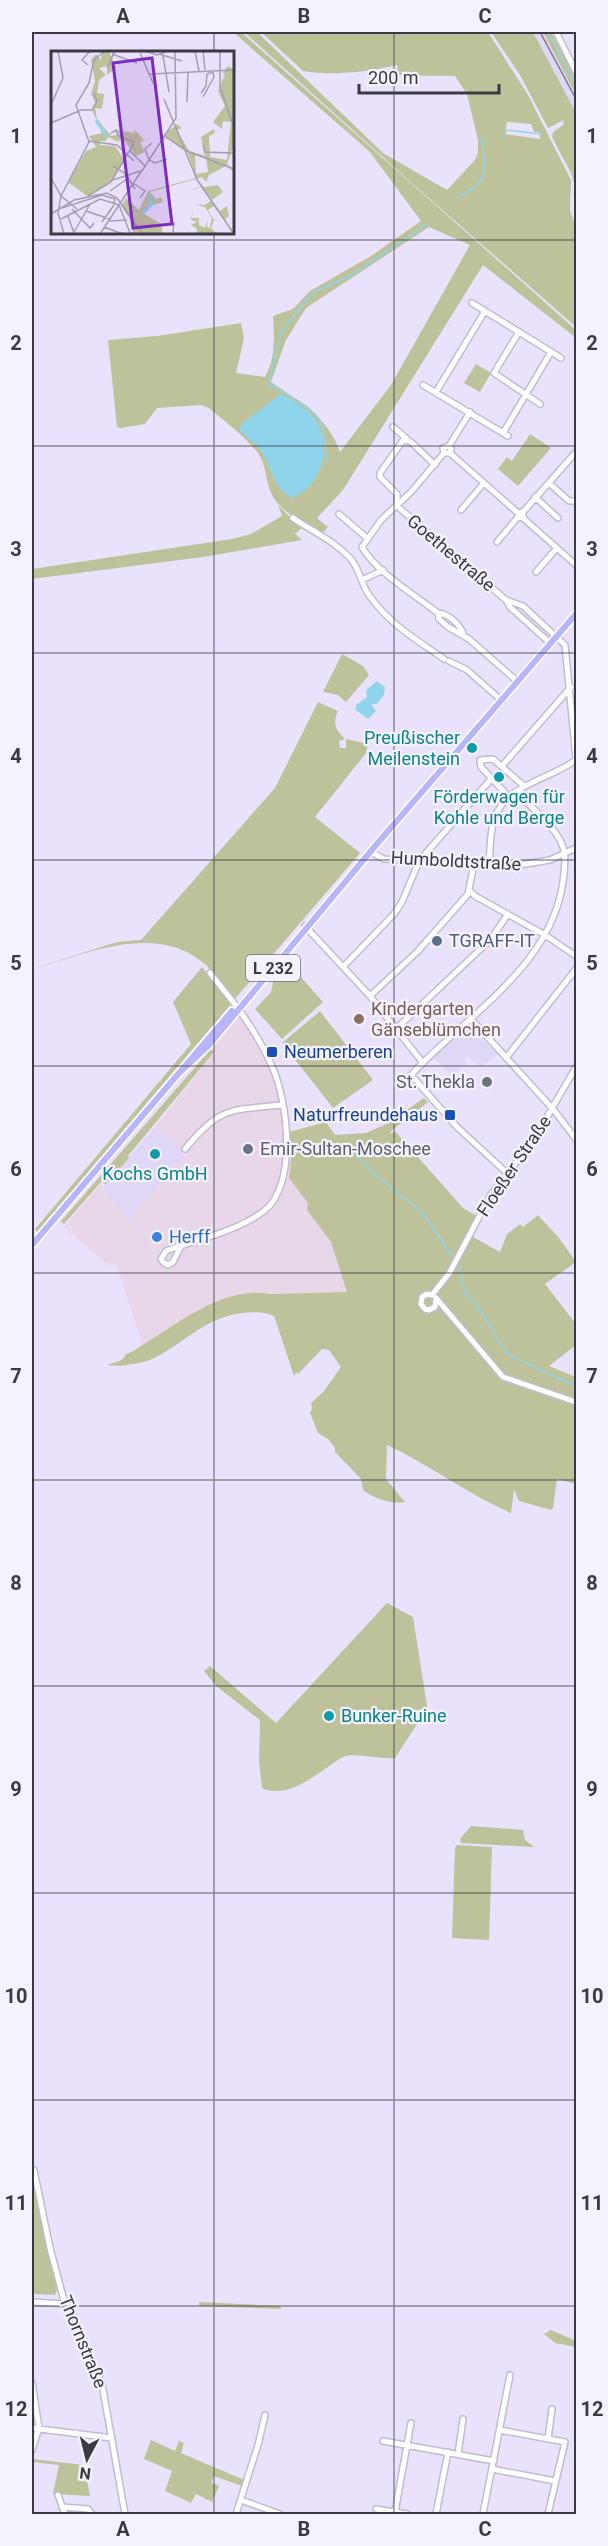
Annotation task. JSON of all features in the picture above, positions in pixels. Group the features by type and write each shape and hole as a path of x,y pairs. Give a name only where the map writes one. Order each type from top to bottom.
{"main road":[{"name":"L 232","path":"32,1245 179,1073 209,1045 364,859 576,614"}],"street":[{"path":"556,32 576,72"},
{"path":"472,303 561,358"},
{"path":"436,392 485,311"},
{"path":"519,332 494,373 540,404"},
{"path":"423,385 505,434 551,352"},
{"path":"470,412 449,446 451,448 367,538 362,547 383,570 438,613 443,613 461,627 465,636 518,682"},
{"path":"393,427 435,465"},
{"path":"396,506 397,494 380,477 380,473 406,438"},
{"path":"497,542 576,452"},
{"path":"447,453 576,565"},
{"path":"461,510 484,483"},
{"path":"549,483 569,501 576,501"},
{"path":"535,497 558,518"},
{"name":"Goethestraße","path":"396,506 506,600 510,607 551,644"},
{"path":"339,514 367,538"},
{"path":"293,518 327,537 352,560 368,594 386,616 446,660 467,670 502,701"},
{"path":"536,572 557,548"},
{"path":"362,580 383,570"},
{"name":"Goethestraße","path":"506,600 523,606 558,636"},
{"path":"489,865 492,825 495,816 509,797 524,786 562,771 576,759 570,678 565,645 558,636"},
{"path":"570,678 576,674"},
{"path":"502,766 571,687"},
{"path":"509,797 481,767 480,760 487,758 502,766 524,786"},
{"path":"343,967 402,903 419,861 491,779"},
{"path":"508,1174 457,1127 411,1075 517,972 545,935 558,906 563,888 565,853 561,842 548,824 515,792"},
{"name":"Humboldtstraße","path":"371,852 384,859 530,865 576,848"},
{"path":"370,996 418,951 469,890 474,864"},
{"path":"469,890 475,896 545,935 576,956"},
{"path":"396,1029 491,939 508,914"},
{"path":"306,928 370,996 423,1063"},
{"path":"506,1058 576,969"},
{"path":"181,1246 248,1222 264,1211 275,1199 284,1180 287,1159 282,1105 274,1069 238,1008 210,972"},
{"path":"471,1019 553,1109 576,1139"},
{"name":"Floeßer Straße","path":"576,1067 553,1109 490,1196 457,1260 434,1298 503,1377 576,1401"},
{"path":"185,1149 212,1119 226,1113 282,1105"},
{"name":"Thornstraße","path":"34,2170 50,2248 65,2304 70,2310 102,2384 125,2514"},
{"path":"32,2302 65,2304"},
{"path":"491,2514 483,2514 510,2375"},
{"path":"32,2383 39,2428 32,2450"},
{"path":"548,2439 552,2409"},
{"path":"236,2514 265,2415"},
{"path":"458,2454 463,2419"},
{"path":"394,2512 411,2423"},
{"path":"32,2428 112,2438"},
{"path":"500,2430 565,2442 548,2514"},
{"path":"383,2441 494,2461"},
{"path":"436,2514 448,2452"},
{"path":"492,2469 555,2481"},
{"path":"58,2495 65,2514"},
{"path":"241,2500 280,2514"},
{"path":"62,2507 88,2509 93,2514"},
{"path":"376,2509 407,2514"}],"shaded area":[{"path":"533,32 543,32 576,95 576,113"},
{"path":"245,1008 280,1075 291,1163 309,1202 307,1210 331,1242 348,1292 271,1294 260,1292 205,1306 142,1344 116,1264 109,1266 64,1227 101,1184 128,1221 186,1153 156,1126 215,1051 211,1048"},
{"path":"469,1027 497,1054 482,1067 468,1057 465,1058 466,1064 452,1076 433,1057"},
{"path":"156,1126 186,1153 128,1222 103,1188"}],"green space":[{"path":"233,32 241,32 576,330 576,338 483,265 343,490 317,518 328,527 323,533 294,517 280,506 271,493 258,453 209,408 201,405 157,408 145,424 117,427 108,340 157,336 241,323 244,338 236,373 265,377 273,355 273,316 293,309 310,291 371,256 421,221 370,152","holes":["429,227 470,245 391,385 340,452 335,440 321,420 271,382 286,340 306,308"]},
{"path":"244,32 257,32 383,153 447,190 475,160 478,152 478,140 467,94 455,76 366,75 398,69 397,65 350,72 303,71 261,32 488,32 528,95 571,180 570,210 576,228 576,327","holes":["507,122 531,124 534,132 539,132 540,139 505,134"]},
{"path":"491,32 533,32 576,113 576,190 571,173 552,137 553,132 563,125 564,120 548,128 520,75"},
{"path":"543,32 551,32 576,78 576,95"},
{"path":"476,364 491,373 480,392 464,383"},
{"path":"530,434 551,448 518,486 498,469 507,457 512,461"},
{"path":"278,505 294,521 304,526 295,534 302,540 203,557 32,579 32,569 232,539 251,534 282,516"},
{"path":"342,654 363,666 369,675 346,702 338,695 323,692"},
{"path":"318,702 338,711 335,719 336,726 345,739 339,741 340,748 346,748 346,739 368,744 366,753 315,817 360,853 234,1000 215,974 201,961 182,950 161,944 118,945 32,969 117,942 141,940 275,788"},
{"path":"286,961 302,974 300,976 323,1002 282,1039 255,1009 271,992 275,973"},
{"path":"202,967 232,1003 37,1232 35,1229 191,1044 173,1002"},
{"path":"320,1011 373,1080 333,1108 282,1043"},
{"path":"211,1049 214,1052 128,1156 129,1158 105,1185 102,1181 64,1224 61,1221"},
{"path":"424,1098 428,1102 390,1132 392,1134 395,1131 463,1208 482,1219 473,1237 500,1252 507,1234 520,1224 523,1227 538,1215 559,1238 576,1262 545,1284 576,1324 576,1345 549,1366 576,1377 576,1484 557,1479 551,1510 519,1501 514,1490 511,1513 387,1445 386,1479 405,1502 389,1502 367,1493 363,1490 361,1479 335,1452 335,1448 328,1439 318,1433 310,1413 311,1403 324,1391 341,1367 329,1350 322,1349 294,1376 274,1316 270,1314 250,1312 215,1320 152,1359 130,1365 107,1365 122,1360 126,1354 136,1350 178,1322 222,1299 254,1293 347,1292 331,1242 307,1210 308,1203 289,1178 291,1162 289,1132 326,1122 335,1135 366,1133 386,1124"},
{"path":"387,1603 413,1617 428,1712 419,1721 395,1758 347,1756 294,1787 273,1791 262,1788 259,1761 260,1720 216,1686 204,1671 210,1666 276,1723"},
{"path":"471,1826 523,1830 525,1840 534,1847 461,1843 460,1839"},
{"path":"457,1845 492,1847 489,1940 452,1938 455,1848"},
{"path":"32,2167 58,2288 55,2295 32,2294"},
{"path":"199,2302 280,2306 282,2309 199,2306"},
{"path":"551,2330 576,2341 576,2347 555,2343 544,2334"},
{"path":"151,2440 175,2451 179,2441 184,2443 181,2453 244,2480 242,2486 214,2476 211,2483 219,2486 212,2502 196,2494 191,2503 165,2491 172,2471 144,2459"},
{"path":"32,2459 84,2465 90,2496 53,2494 59,2465 32,2462"}],"water":[{"path":"281,394 302,406 312,415 323,437 324,450 318,473 312,484 292,498 277,484 261,451 239,430 243,423"},
{"path":"377,681 385,687 384,695 377,704 371,704 376,711 368,719 356,710 356,705 367,697 366,690"}],"waterway":[{"path":"548,32 576,85"},
{"path":"505,137 506,130 542,134"},
{"path":"457,197 476,186 481,180 484,167 482,138"},
{"path":"327,461 324,432 320,420 308,407 269,384 281,332 312,293 352,275 429,223"},
{"path":"354,1152 374,1174 422,1212 452,1256"},
{"path":"459,1267 465,1292 477,1306 507,1354 576,1386"}],"railway":[{"path":"540,32 576,99"}],"place":[{"name":"Preußischer Meilenstein","path":"472,748"},
{"name":"Förderwagen für Kohle und Berge","path":"499,777"},
{"name":"TGRAFF-IT","path":"437,941"},
{"name":"Kindergarten Gänseblümchen","path":"359,1019"},
{"name":"Neumerberen","path":"272,1052"},
{"name":"St. Thekla","path":"487,1082"},
{"name":"Naturfreundehaus","path":"450,1115"},
{"name":"Emir-Sultan-Moschee","path":"248,1149"},
{"name":"Kochs GmbH","path":"155,1154"},
{"name":"Herff","path":"157,1237"},
{"name":"Bunker-Ruine","path":"329,1716"}]}
